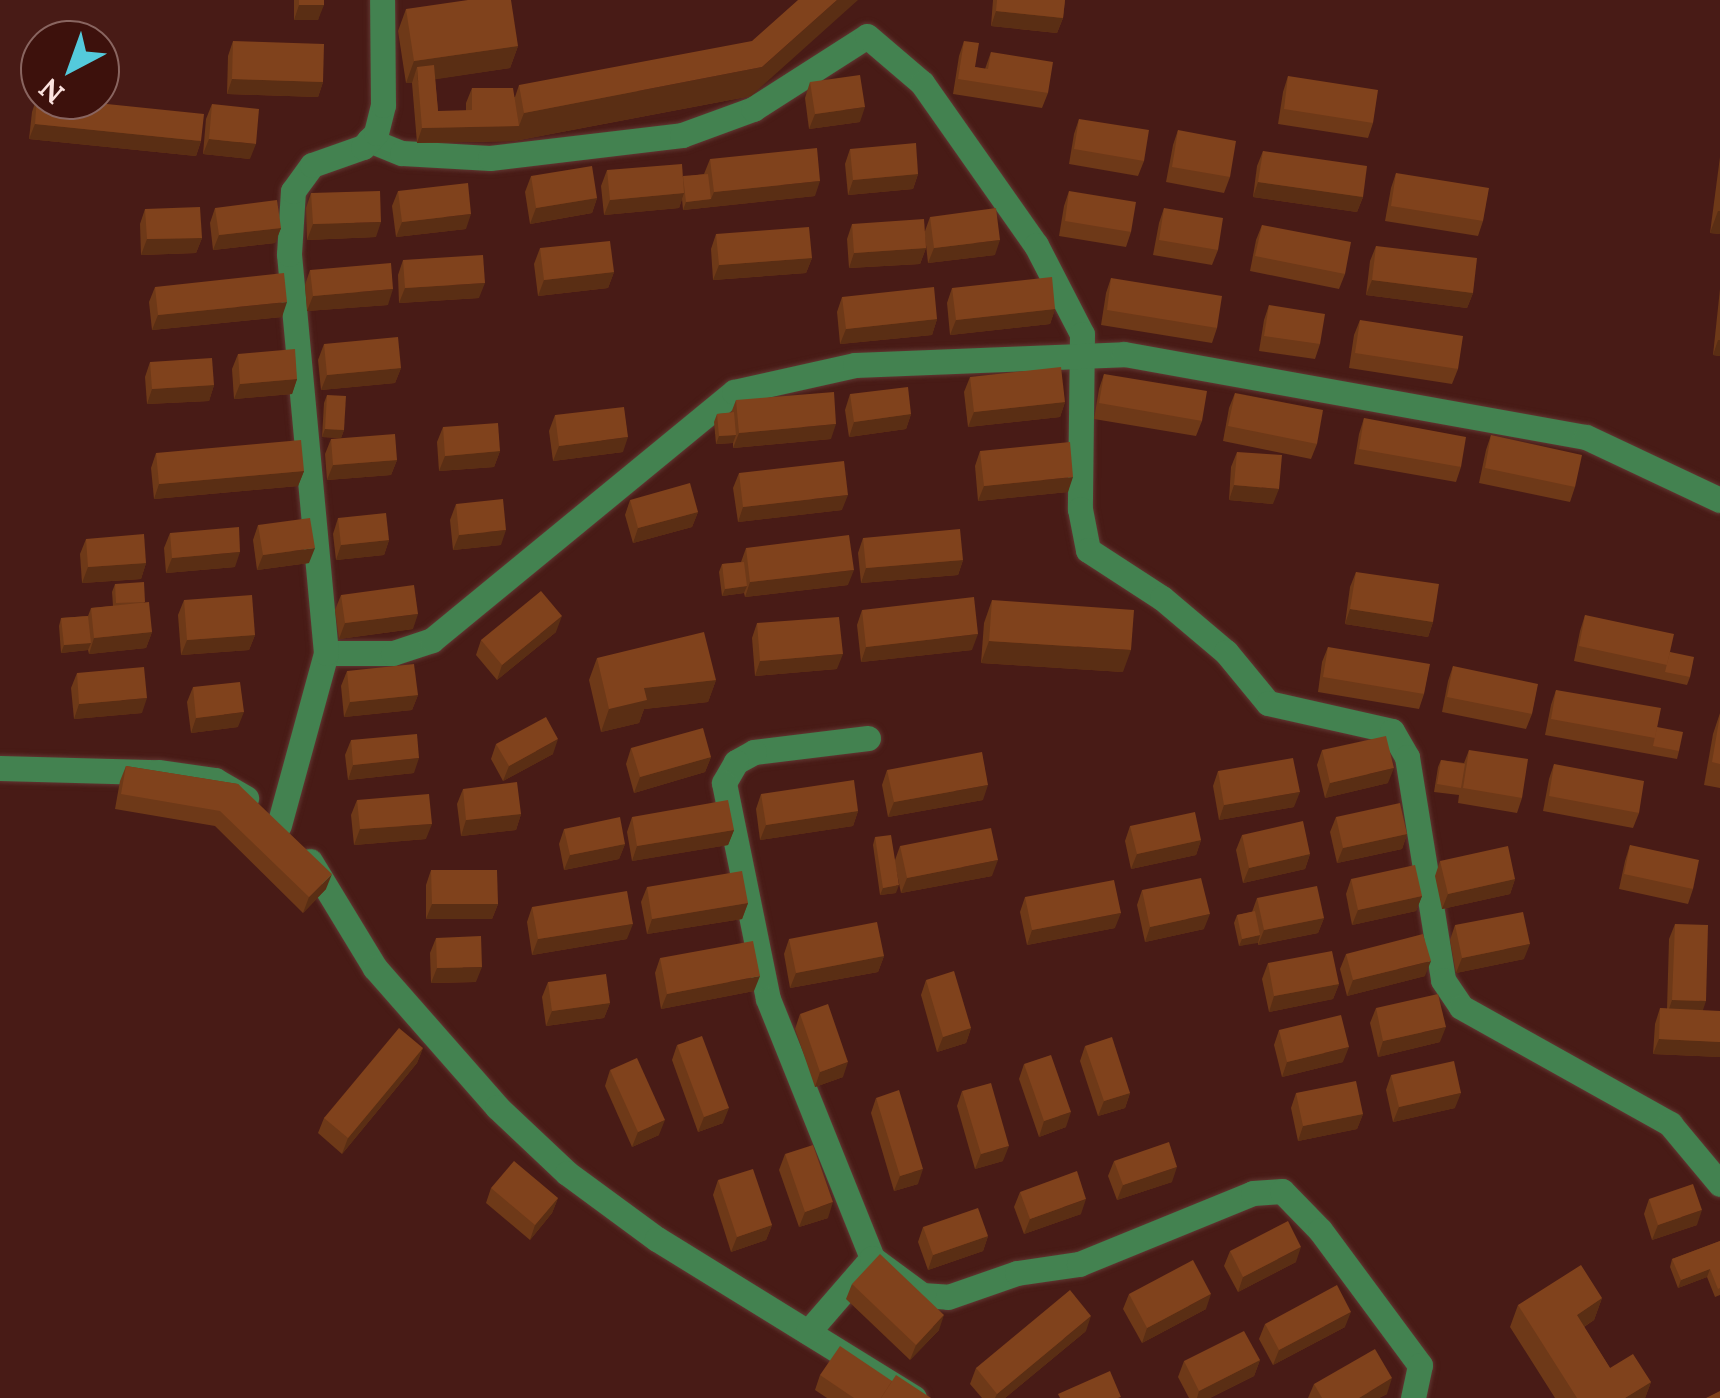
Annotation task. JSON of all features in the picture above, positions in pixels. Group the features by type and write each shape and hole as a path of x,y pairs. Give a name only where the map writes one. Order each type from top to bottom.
{"street":[{"path":"279,825 326,653 289,254 293,191 312,166 369,140 383,105 382,0"},
{"path":"369,140 402,153 490,158 682,135 753,109 867,36 922,83 1036,245 1082,334 1080,509 1088,550 1213,642 1268,703 1392,731 1406,758 1443,980 1461,1007 1670,1124 1720,1184"},
{"path":"326,653 393,653 432,640 734,392 855,365 1124,354 1586,437 1720,500"},
{"path":"868,738 754,752 736,762 724,782 768,999 872,1258 922,1295 948,1297 1017,1272 1078,1264 1253,1193 1282,1191 1320,1230 1420,1365 1413,1398"},
{"path":"0,768 158,772 216,780 279,825 314,864 375,968 525,1134 656,1239 914,1398"},
{"path":"808,1332 872,1258"}],"building":[{"path":"299,0 324,0 324,5 299,5"},
{"path":"468,0 511,0 518,46 414,61 406,9"},
{"path":"798,0 837,0 762,67 524,113 519,85 752,41"},
{"path":"997,0 1065,0 1063,18 996,11"},
{"path":"233,41 324,44 323,82 232,79"},
{"path":"964,41 979,43 975,67 988,69 991,52 1053,62 1048,93 958,79"},
{"path":"434,65 438,111 472,110 472,88 513,88 519,126 422,128 417,67"},
{"path":"860,75 865,107 815,114 810,82"},
{"path":"1288,76 1378,90 1373,123 1284,109"},
{"path":"212,104 259,109 256,144 209,139"},
{"path":"120,105 204,114 201,141 35,124 35,120 120,120"},
{"path":"1079,119 1149,130 1144,161 1074,149"},
{"path":"1178,130 1236,141 1230,177 1172,167"},
{"path":"916,143 918,174 853,180 850,149"},
{"path":"817,148 820,181 714,192 710,159"},
{"path":"1263,151 1367,166 1363,197 1258,182"},
{"path":"682,164 684,193 610,200 607,170"},
{"path":"592,166 597,198 536,208 531,176"},
{"path":"1396,173 1489,188 1483,221 1391,206"},
{"path":"708,174 711,199 686,202 683,176"},
{"path":"468,183 471,214 402,222 398,191"},
{"path":"380,191 381,222 313,224 311,193"},
{"path":"1069,191 1136,202 1131,232 1065,221"},
{"path":"277,200 281,228 219,235 215,208"},
{"path":"200,207 202,238 147,239 145,209"},
{"path":"996,208 1000,240 934,248 930,217"},
{"path":"1164,208 1223,218 1218,250 1159,240"},
{"path":"924,219 926,248 854,253 852,224"},
{"path":"1262,225 1351,242 1345,274 1255,256"},
{"path":"809,227 812,258 719,265 716,234"},
{"path":"610,241 614,272 544,280 540,248"},
{"path":"1376,246 1477,258 1473,293 1372,280"},
{"path":"483,255 485,283 405,288 403,260"},
{"path":"391,263 393,289 313,296 310,270"},
{"path":"284,273 287,302 158,315 155,287"},
{"path":"1052,277 1055,309 956,320 952,288"},
{"path":"1111,278 1222,296 1217,328 1107,310"},
{"path":"934,287 937,319 846,329 842,297"},
{"path":"1269,305 1325,314 1320,344 1264,336"},
{"path":"1360,320 1463,336 1458,369 1355,353"},
{"path":"398,337 401,368 327,375 324,344"},
{"path":"295,349 297,379 240,384 238,354"},
{"path":"212,358 214,385 152,389 150,362"},
{"path":"1061,367 1065,402 974,412 970,377"},
{"path":"1104,374 1207,391 1202,421 1099,403"},
{"path":"908,387 911,414 854,422 850,394"},
{"path":"834,392 836,424 739,433 736,400"},
{"path":"1235,393 1323,410 1317,444 1228,426"},
{"path":"327,395 346,396 344,430 325,429"},
{"path":"624,407 628,437 559,446 555,415"},
{"path":"734,412 736,435 719,436 717,414"},
{"path":"1364,418 1466,437 1461,467 1359,449"},
{"path":"498,423 500,451 445,456 443,427"},
{"path":"395,434 397,460 333,465 331,439"},
{"path":"1491,435 1582,455 1575,487 1485,468"},
{"path":"301,440 304,471 159,484 156,453"},
{"path":"1070,442 1073,477 984,486 980,451"},
{"path":"1237,452 1282,455 1279,489 1234,485"},
{"path":"844,461 848,495 743,507 739,473"},
{"path":"690,483 698,512 638,528 630,500"},
{"path":"503,499 506,530 459,535 456,504"},
{"path":"386,513 389,540 341,545 338,518"},
{"path":"310,518 315,548 263,555 258,525"},
{"path":"239,527 240,552 172,558 170,533"},
{"path":"960,529 963,560 866,568 863,538"},
{"path":"144,534 146,563 88,567 86,539"},
{"path":"849,535 854,570 750,582 746,548"},
{"path":"744,562 747,586 725,589 722,564"},
{"path":"1356,572 1439,584 1433,622 1350,609"},
{"path":"144,582 145,602 116,603 115,584"},
{"path":"414,585 418,614 345,623 341,595"},
{"path":"541,591 562,616 502,665 481,640"},
{"path":"252,595 255,635 187,640 184,600"},
{"path":"974,597 978,634 866,647 862,610"},
{"path":"992,600 1134,610 1131,650 989,641"},
{"path":"149,602 152,632 94,638 91,608"},
{"path":"1585,615 1674,634 1667,665 1579,646"},
{"path":"88,616 91,643 64,645 61,618"},
{"path":"839,617 843,654 760,661 757,623"},
{"path":"704,632 716,680 644,688 647,700 609,709 597,658"},
{"path":"1328,647 1430,664 1424,694 1323,677"},
{"path":"1670,652 1694,657 1690,677 1665,672"},
{"path":"414,664 418,695 350,702 347,671"},
{"path":"1453,666 1538,684 1532,714 1447,697"},
{"path":"144,667 147,698 79,704 77,673"},
{"path":"240,682 244,712 196,718 193,687"},
{"path":"1556,690 1661,708 1655,738 1551,719"},
{"path":"1720,715 1720,764 1712,762"},
{"path":"546,717 558,739 509,766 496,744"},
{"path":"1657,727 1683,732 1679,751 1653,746"},
{"path":"703,728 711,757 640,777 631,748"},
{"path":"417,734 419,758 353,765 351,740"},
{"path":"1386,736 1394,768 1330,783 1322,750"},
{"path":"1469,750 1528,759 1522,798 1463,788"},
{"path":"982,752 988,785 894,802 887,770"},
{"path":"1293,758 1300,792 1224,805 1218,771"},
{"path":"1441,760 1465,764 1461,788 1437,784"},
{"path":"1554,764 1644,781 1639,813 1549,796"},
{"path":"126,766 238,784 332,874 309,897 220,811 121,794"},
{"path":"854,780 858,811 766,825 761,794"},
{"path":"517,782 521,814 466,820 463,789"},
{"path":"429,794 432,824 360,829 357,800"},
{"path":"728,800 734,830 637,846 632,817"},
{"path":"1400,803 1407,834 1343,848 1336,817"},
{"path":"1195,812 1201,840 1137,854 1130,826"},
{"path":"620,817 625,844 570,855 564,829"},
{"path":"1303,821 1310,854 1249,868 1242,835"},
{"path":"991,828 998,860 907,878 900,846"},
{"path":"891,835 899,885 883,888 875,837"},
{"path":"1630,845 1699,860 1693,889 1624,874"},
{"path":"1508,846 1515,879 1448,894 1440,861"},
{"path":"1415,865 1422,896 1358,910 1351,879"},
{"path":"431,870 497,870 498,904 432,904"},
{"path":"742,871 748,903 652,919 647,887"},
{"path":"1201,878 1210,914 1150,927 1142,890"},
{"path":"1114,880 1121,913 1032,930 1025,897"},
{"path":"1317,886 1324,918 1264,930 1257,898"},
{"path":"627,891 633,924 538,939 532,907"},
{"path":"1255,911 1260,935 1242,939 1237,915"},
{"path":"1523,912 1530,944 1462,958 1455,925"},
{"path":"877,922 884,956 796,973 789,939"},
{"path":"1675,924 1708,925 1706,1001 1672,1000"},
{"path":"1423,934 1431,961 1353,980 1346,954"},
{"path":"481,936 482,967 437,968 436,938"},
{"path":"753,941 760,976 667,994 660,958"},
{"path":"1332,951 1339,984 1274,996 1268,963"},
{"path":"954,971 971,1028 943,1037 926,980"},
{"path":"606,974 610,1003 552,1011 548,982"},
{"path":"1438,994 1446,1027 1383,1041 1376,1008"},
{"path":"828,1004 848,1062 820,1072 800,1014"},
{"path":"1660,1008 1720,1011 1720,1042 1659,1039"},
{"path":"1341,1015 1349,1047 1287,1062 1279,1030"},
{"path":"399,1028 423,1048 348,1138 324,1118"},
{"path":"702,1036 729,1108 704,1117 677,1045"},
{"path":"1112,1037 1130,1093 1104,1101 1085,1046"},
{"path":"1051,1055 1071,1112 1044,1121 1024,1064"},
{"path":"637,1058 665,1120 638,1132 610,1070"},
{"path":"1454,1061 1461,1093 1399,1107 1391,1075"},
{"path":"1356,1081 1363,1114 1303,1126 1296,1093"},
{"path":"991,1083 1009,1146 981,1154 962,1091"},
{"path":"899,1090 923,1169 900,1176 876,1098"},
{"path":"1169,1142 1177,1167 1123,1185 1114,1161"},
{"path":"813,1145 833,1202 805,1212 785,1154"},
{"path":"514,1161 558,1198 535,1225 491,1188"},
{"path":"753,1169 772,1225 737,1237 718,1180"},
{"path":"1077,1171 1086,1199 1030,1219 1020,1192"},
{"path":"1693,1184 1702,1210 1658,1225 1649,1199"},
{"path":"978,1208 988,1236 933,1255 923,1227"},
{"path":"1288,1221 1301,1247 1243,1277 1230,1251"},
{"path":"1720,1241 1720,1288 1710,1269 1681,1280 1672,1259"},
{"path":"880,1254 944,1315 916,1345 852,1284"},
{"path":"1193,1260 1211,1294 1147,1328 1129,1294"},
{"path":"1581,1265 1602,1298 1577,1315 1610,1368 1633,1354 1651,1382 1625,1398 1577,1398 1518,1305"},
{"path":"1337,1285 1351,1312 1279,1350 1265,1324"},
{"path":"1070,1290 1091,1316 997,1394 976,1368"},
{"path":"1244,1331 1260,1360 1199,1391 1184,1361"},
{"path":"840,1346 892,1381 881,1398 854,1398 820,1375"},
{"path":"1375,1349 1392,1378 1359,1398 1322,1398 1314,1384"},
{"path":"1110,1371 1121,1397 1060,1398 1058,1394"},
{"path":"896,1375 931,1398 881,1398"}]}
